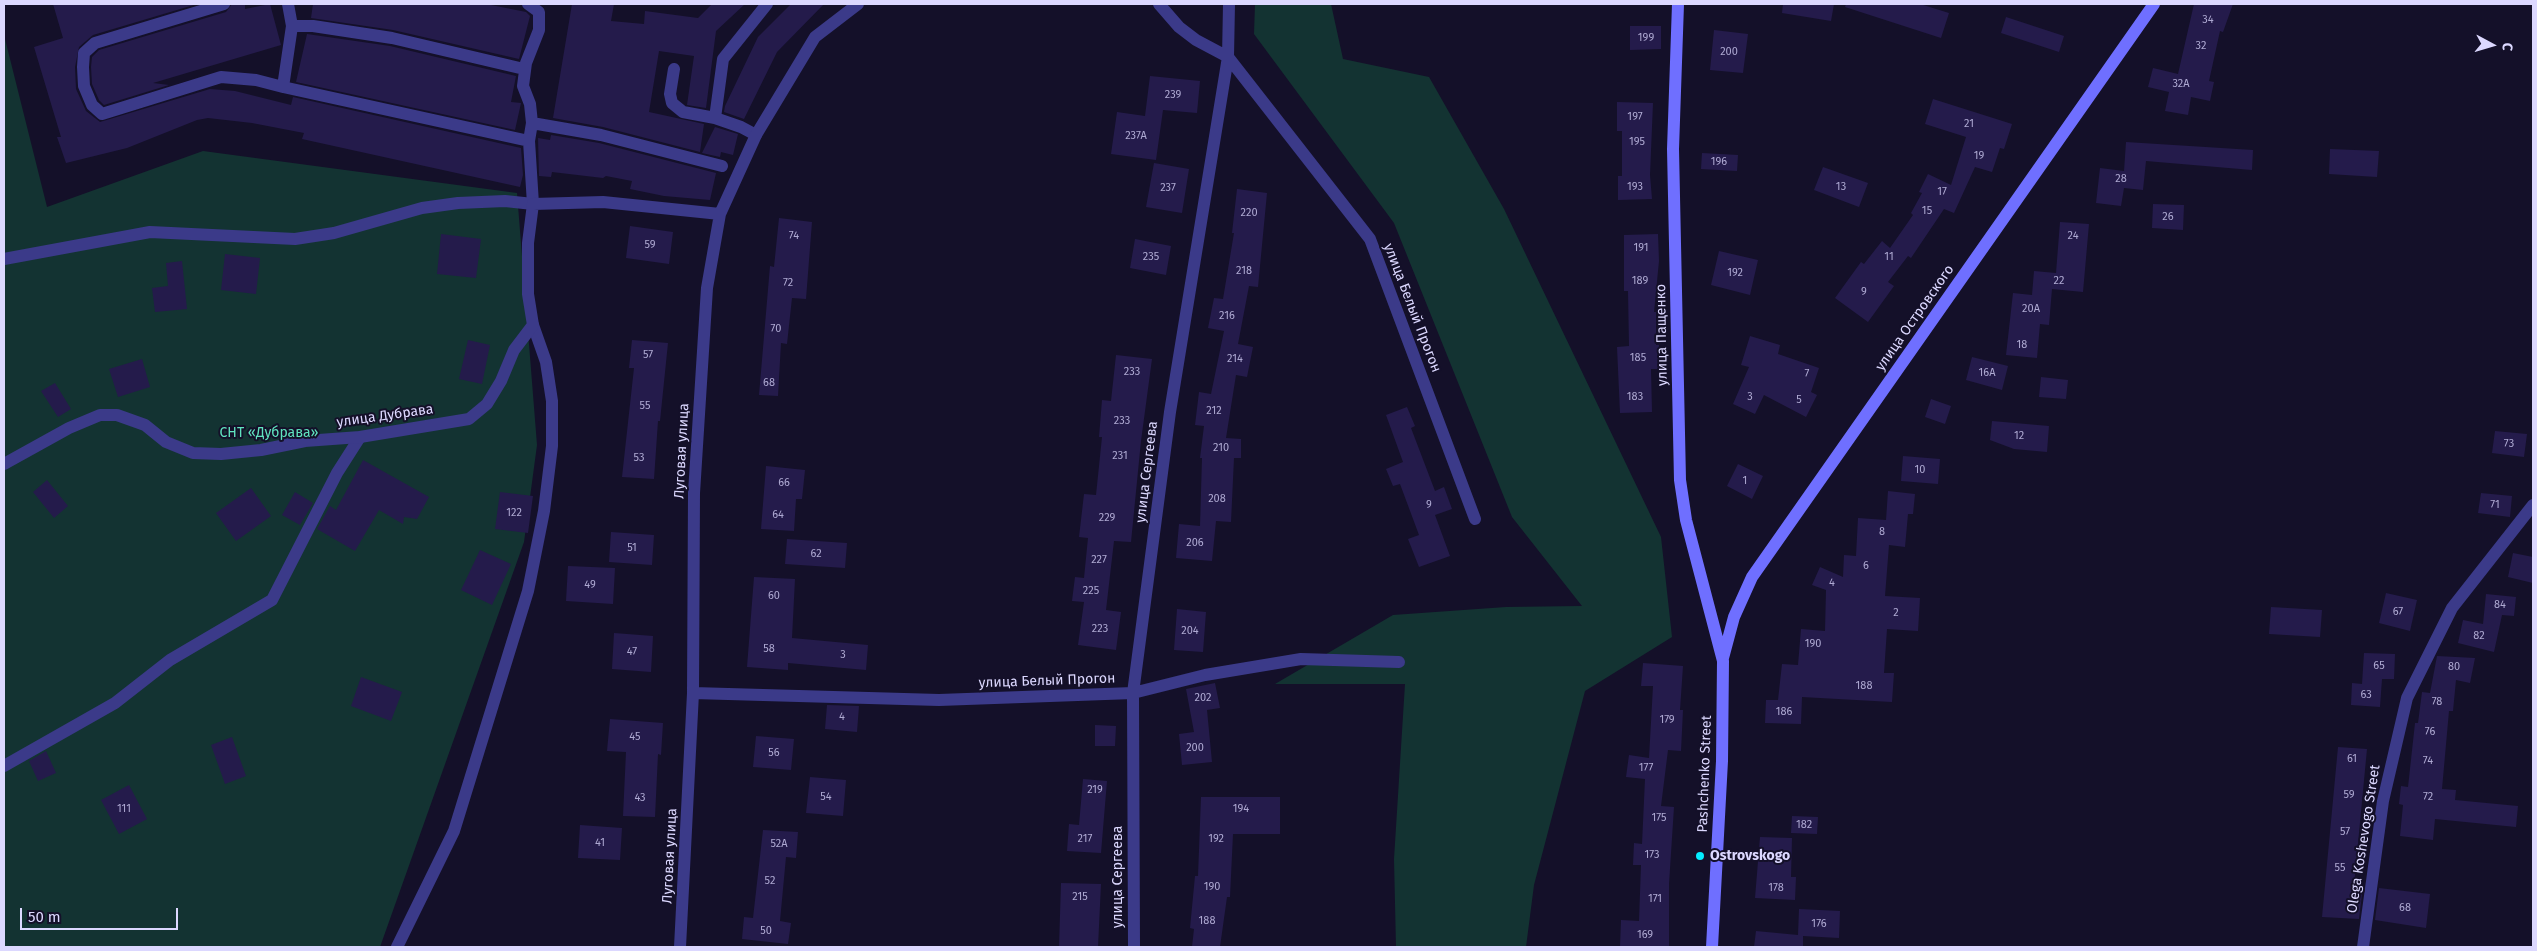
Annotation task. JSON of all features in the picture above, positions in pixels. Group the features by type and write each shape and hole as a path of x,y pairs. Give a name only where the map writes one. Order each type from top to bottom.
{"street":[{"path":"224,4 95,43 84,54 82,67 84,86 92,105 102,114 221,77 256,80 529,141"},
{"path":"283,87 292,26 288,4"},
{"path":"397,947 454,831 528,591 544,511 552,446 552,401 546,362 533,325 528,294 528,244 533,204 529,141 532,123 530,104 523,86 524,69 539,30 539,12 528,4"},
{"path":"715,118 723,60 767,4"},
{"name":"Луговая улица","path":"680,947 693,693 694,493 707,288 720,214 756,135 815,37 858,4"},
{"path":"1159,4 1179,27 1190,36 1212,50 1228,56"},
{"name":"улица Сергеева","path":"1134,947 1133,693 1170,412 1228,56 1229,4"},
{"name":"улица Пащенко","path":"1678,4 1672,149 1680,480 1686,520 1723,661"},
{"name":"улица Островского","path":"1723,661 1734,617 1752,577 2154,4"},
{"path":"292,26 313,26 392,38 524,69"},
{"name":"улица Белый Прогон","path":"1228,56 1370,239 1475,519"},
{"path":"674,68 670,94 672,103 683,112 715,118 741,126 756,135"},
{"path":"532,123 602,135 722,166"},
{"path":"4,259 150,232 295,239 334,233 422,208 458,203 505,201 533,204 603,202 720,214"},
{"name":"улица Дубрава","path":"4,464 69,428 100,415 117,415 145,425 166,442 193,453 221,454 261,450 305,441 360,437 469,419 487,404 501,381 514,350 533,325"},
{"path":"4,766 114,703 170,660 272,600 338,473 360,437"},
{"name":"Olega Koshevogo Street","path":"2363,947 2383,801 2407,698 2452,608 2533,505"},
{"name":"улица Белый Прогон","path":"693,693 939,700 1133,693 1205,676 1301,659 1399,662"},
{"name":"Pashchenko Street","path":"1712,947 1722,760 1723,661"}],"green space":[{"path":"1255,4 1331,4 1343,59 1429,77 1504,209 1661,537 1672,637 1585,691 1534,885 1526,947 1396,947 1394,859 1405,684 1275,684 1393,615 1506,607 1582,606 1512,517 1394,223 1254,34"},
{"name":"СНТ «Дубрава»","path":"4,35 47,207 203,151 517,193 537,445 524,542 380,947 4,947"}],"building":[{"path":"53,4 197,4 93,35 79,47 75,67 76,89 86,111 100,122 210,89 235,91 291,105 293,97 521,148 523,175 520,187 302,139 304,133 252,123 208,118 197,120 127,148 66,163 57,137 61,137 34,47 63,38"},
{"path":"232,4 245,4 245,9 270,4 281,45 153,83 169,85 104,105 99,100 92,84 91,67 92,57 99,50 226,12"},
{"path":"313,4 486,4 526,12 530,16 519,59 393,30 311,18"},
{"path":"572,4 614,4 611,21 644,24 645,11 698,18 712,4 745,4 716,31 706,108 687,105 694,56 659,51 649,112 704,124 700,152 603,127 553,118"},
{"path":"791,4 824,4 777,52 744,119 724,112 725,106 758,37"},
{"path":"1783,4 1834,4 1831,21 1782,13"},
{"path":"1846,4 1920,4 1949,13 1941,38 1845,7"},
{"path":"2194,4 2233,4 2223,32 2220,31 2209,81 2214,82 2210,101 2191,97 2188,115 2165,111 2169,92 2148,87 2153,68 2178,74"},
{"path":"2006,17 2064,36 2059,52 2001,33"},
{"path":"1630,26 1661,26 1661,49 1630,50"},
{"path":"1714,30 1748,34 1743,73 1710,70"},
{"path":"307,34 390,46 516,76 511,102 521,103 515,130 296,82"},
{"path":"1150,76 1200,81 1197,113 1163,110 1156,160 1111,154 1117,112 1145,116"},
{"path":"1933,99 2012,124 2004,149 2000,148 1992,172 1975,167 1954,213 1944,209 1911,258 1908,256 1888,282 1894,286 1868,322 1835,298 1861,262 1864,264 1882,241 1890,248 1913,215 1911,213 1922,193 1919,192 1928,174 1951,185 1966,137 1925,124"},
{"path":"1617,102 1653,103 1650,175 1652,199 1618,200 1618,176 1622,176 1622,131 1617,131"},
{"path":"715,127 738,134 733,155 721,152 720,157 702,153"},
{"path":"551,135 599,143 716,173 710,200 664,196 630,189 632,181 606,176 603,178 552,172 551,177 539,176 538,138 550,140"},
{"path":"2126,142 2253,150 2252,170 2146,161 2143,190 2124,188 2121,206 2096,203 2100,168 2124,171"},
{"path":"2330,149 2379,151 2377,177 2329,174"},
{"path":"1702,153 1738,155 1737,171 1701,169"},
{"path":"1154,163 1189,169 1182,213 1146,207"},
{"path":"1823,167 1868,183 1859,207 1814,190"},
{"path":"1237,189 1267,193 1258,287 1249,286 1238,344 1253,347 1247,377 1236,375 1226,438 1241,439 1241,458 1234,458 1231,522 1216,521 1212,561 1176,558 1179,524 1200,526 1202,458 1200,458 1204,426 1195,425 1199,392 1211,394 1224,331 1208,328 1214,298 1223,299 1234,233 1232,233"},
{"path":"2153,204 2184,205 2183,230 2152,228"},
{"path":"779,218 812,222 806,299 792,298 787,344 781,343 778,396 759,395 770,266 774,267"},
{"path":"2060,222 2089,224 2083,292 2052,289 2049,325 2040,324 2037,358 2006,355 2013,293 2032,295 2034,271 2056,273"},
{"path":"630,226 673,232 669,264 626,258"},
{"path":"441,234 481,239 476,278 437,274"},
{"path":"1658,234 1659,261 1654,312 1656,312 1656,345 1659,345 1660,369 1651,369 1652,412 1620,413 1617,347 1629,346 1628,291 1624,291 1624,235"},
{"path":"1135,239 1171,246 1166,275 1130,268"},
{"path":"1719,251 1758,260 1750,295 1711,285"},
{"path":"225,254 260,258 256,294 221,290"},
{"path":"182,261 187,309 155,312 152,288 168,286 166,263"},
{"path":"1750,336 1780,345 1778,354 1819,368 1811,392 1817,395 1806,417 1764,395 1755,414 1733,404 1749,367 1741,365"},
{"path":"468,340 490,345 482,384 459,379"},
{"path":"632,340 668,343 660,421 658,421 654,479 622,477 634,368 629,368"},
{"path":"1116,355 1152,359 1141,441 1131,542 1114,541 1106,610 1121,612 1116,650 1078,645 1084,602 1072,601 1075,577 1084,578 1088,538 1079,537 1084,494 1096,495 1102,437 1099,437 1102,400 1111,401"},
{"path":"1972,357 2008,366 2002,390 1966,380"},
{"path":"142,359 150,387 118,397 109,369"},
{"path":"2041,377 2068,380 2066,399 2039,397"},
{"path":"55,383 71,409 58,417 41,391"},
{"path":"1931,399 1951,406 1945,424 1925,417"},
{"path":"1407,407 1415,426 1411,428 1435,491 1444,487 1452,509 1435,515 1450,556 1419,567 1408,539 1419,535 1400,484 1393,486 1386,469 1403,462 1386,415"},
{"path":"1992,421 2049,426 2047,452 2014,449 1990,440"},
{"path":"2495,431 2527,434 2524,457 2492,453"},
{"path":"1903,456 1940,459 1938,484 1901,481"},
{"path":"363,460 429,497 417,519 404,517 403,524 379,510 355,551 317,529 330,506 336,510"},
{"path":"1738,464 1763,476 1752,499 1727,486"},
{"path":"766,466 805,470 802,499 796,499 794,531 761,529"},
{"path":"47,480 68,506 54,518 33,492"},
{"path":"251,488 271,516 236,541 216,513"},
{"path":"1888,491 1915,494 1913,514 1908,514 1905,547 1889,545 1885,596 1920,598 1918,631 1887,629 1884,673 1894,673 1892,702 1802,697 1801,724 1765,723 1766,700 1778,700 1782,664 1798,665 1801,629 1825,631 1826,590 1812,585 1820,567 1843,577 1844,555 1856,556 1858,518 1886,520"},
{"path":"295,492 313,503 300,525 282,515"},
{"path":"500,492 533,496 528,533 495,529"},
{"path":"2481,493 2512,496 2510,517 2478,513"},
{"path":"611,532 654,535 652,565 609,562"},
{"path":"787,539 847,543 845,568 785,564"},
{"path":"480,550 511,564 492,605 461,590"},
{"path":"2513,553 2533,557 2533,583 2508,577"},
{"path":"568,566 615,568 613,604 566,601"},
{"path":"754,577 795,579 792,638 868,645 866,670 788,663 788,670 747,667"},
{"path":"2386,593 2417,600 2410,631 2379,623"},
{"path":"2486,594 2516,597 2514,616 2502,615 2494,652 2458,643 2463,620 2483,624"},
{"path":"2271,607 2322,610 2320,637 2269,634"},
{"path":"1177,609 1206,612 1203,652 1174,650"},
{"path":"614,633 653,636 651,672 612,669"},
{"path":"2364,653 2395,654 2394,679 2382,679 2380,707 2351,705 2352,683 2362,684"},
{"path":"2437,656 2475,658 2470,683 2456,680 2453,711 2449,711 2442,789 2456,790 2455,800 2518,806 2516,827 2435,819 2433,840 2400,836 2403,805 2399,804 2401,786 2408,787 2415,723 2418,723 2422,692 2430,693"},
{"path":"1643,663 1683,666 1680,710 1683,710 1681,751 1668,750 1661,806 1674,807 1669,884 1669,947 1620,947 1621,920 1639,921 1641,865 1633,865 1634,843 1642,844 1645,779 1626,777 1629,755 1649,758 1653,686 1641,686"},
{"path":"361,677 402,692 391,721 351,706"},
{"path":"1215,683 1220,708 1207,710 1212,762 1182,765 1179,734 1194,732 1186,689"},
{"path":"827,705 859,706 857,732 825,729"},
{"path":"610,719 663,723 661,755 658,754 655,817 623,816 626,752 607,751"},
{"path":"1095,725 1116,726 1115,746 1095,746"},
{"path":"756,736 794,739 791,770 753,767"},
{"path":"232,737 246,776 225,784 211,745"},
{"path":"2338,747 2367,749 2354,885 2363,886 2359,919 2322,917"},
{"path":"46,751 56,773 38,781 29,761"},
{"path":"810,777 846,780 843,816 806,813"},
{"path":"1083,779 1107,781 1101,853 1067,851 1069,824 1079,825"},
{"path":"129,785 147,819 119,834 101,800"},
{"path":"1201,797 1280,797 1280,834 1233,834 1230,897 1227,897 1220,947 1192,947 1194,929 1190,928 1195,876 1198,876"},
{"path":"1792,816 1818,817 1817,834 1791,833"},
{"path":"580,825 622,828 620,860 578,858"},
{"path":"763,830 798,832 796,858 786,857 780,921 791,923 788,944 742,939 744,917 753,918"},
{"path":"1760,837 1792,838 1791,877 1796,877 1795,900 1755,898"},
{"path":"1061,883 1101,884 1098,947 1059,947"},
{"path":"2379,888 2430,894 2426,928 2375,920"},
{"path":"1799,909 1840,911 1839,938 1803,936 1803,947 1754,947 1756,931 1798,935"}],"place":[{"name":"Ostrovskogo","path":"1700,856"}]}
